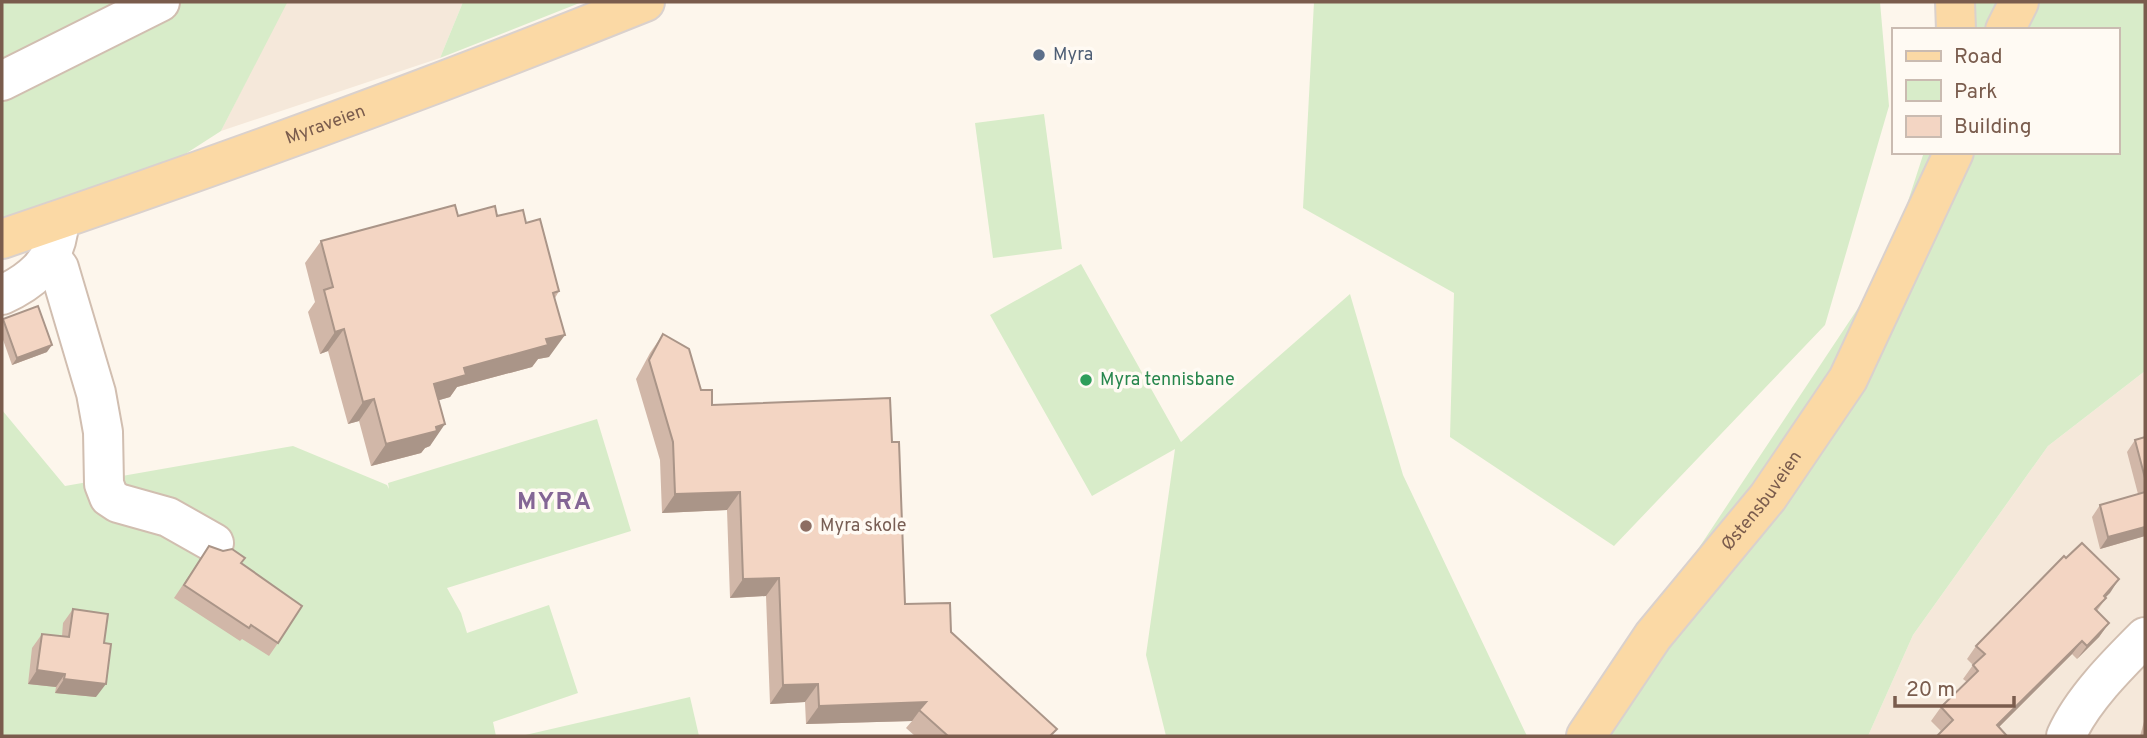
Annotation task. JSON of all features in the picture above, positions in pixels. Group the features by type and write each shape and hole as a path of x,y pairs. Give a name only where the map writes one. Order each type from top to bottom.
{"main road":[{"name":"Myraveien","path":"2,239 514,55 645,2"},
{"path":"1955,2 1956,28"},
{"path":"2005,28 2019,2"},
{"name":"Østensbuveien","path":"1911,247 1935,154"},
{"name":"Østensbuveien","path":"1586,736 1653,636 1768,496 1847,379 1953,154"}],"street":[{"path":"2,81 160,2"},
{"path":"2,295 45,267 51,257 59,219"},
{"path":"51,257 59,268 96,393 103,432 104,484 108,497 118,503 168,517 214,543"},
{"path":"2066,736 2071,724 2117,665 2145,637"}],"shaded area":[{"path":"286,2 463,2 440,58 221,131"},
{"path":"2145,371 2145,736 1868,736 1913,635 2048,446"}],"green space":[{"path":"2,2 287,3 221,131 36,250 2,253"},
{"path":"463,2 582,2 440,58"},
{"path":"1314,2 1880,2 1889,106 1825,325 1614,546 1450,437 1454,293 1303,208"},
{"path":"1974,2 2145,2 2145,371 2048,446 1913,635 1868,736 1567,736 1643,632 1888,263 1923,154 2119,154 2119,28 1966,28"},
{"path":"1044,114 1062,249 993,258 975,123"},
{"path":"1081,264 1181,442 1350,294 1403,475 1527,736 1166,736 1146,655 1175,449 1092,496 990,315"},
{"path":"2,410 65,486 293,446 387,485 389,489 388,483 597,419 631,531 447,588 461,613 467,633 549,605 578,693 493,722 496,736 2,736"},
{"path":"690,697 699,736 521,736"}],"building":[{"path":"455,205 458,216 495,206 497,216 523,210 526,223 540,219 559,291 553,293 565,335 546,339 548,345 464,368 466,375 434,384 445,424 436,427 437,431 386,444 374,399 363,402 344,329 335,332 324,290 333,287 321,241"},
{"path":"38,306 52,345 17,358 3,319"},
{"path":"663,334 689,349 701,390 712,390 712,405 890,398 892,442 899,442 905,604 950,603 951,632 1057,729 1050,736 948,736 919,710 926,702 819,706 818,684 783,685 779,578 743,579 740,492 675,494 673,442 649,360"},
{"path":"2145,437 2145,478 2135,440"},
{"path":"2145,492 2145,527 2108,537 2100,505"},
{"path":"2082,543 2119,579 2095,609 2109,623 2087,646 2082,641 1997,725 2007,736 1937,736 1953,720 1941,707 1978,671 1973,665 1985,654 1976,646 2064,556 2066,558"},
{"path":"209,546 223,551 232,549 245,558 241,563 302,606 278,643 251,625 249,628 184,585"},
{"path":"73,609 108,614 104,643 111,644 106,684 64,679 65,674 37,670 42,634 69,637"}],"place":[{"name":"Myra","path":"1039,55"},
{"name":"Myra tennisbane","path":"1086,380"},
{"name":"Myra skole","path":"806,526"}],"district":[{"name":"MYRA","path":"555,503"}]}
